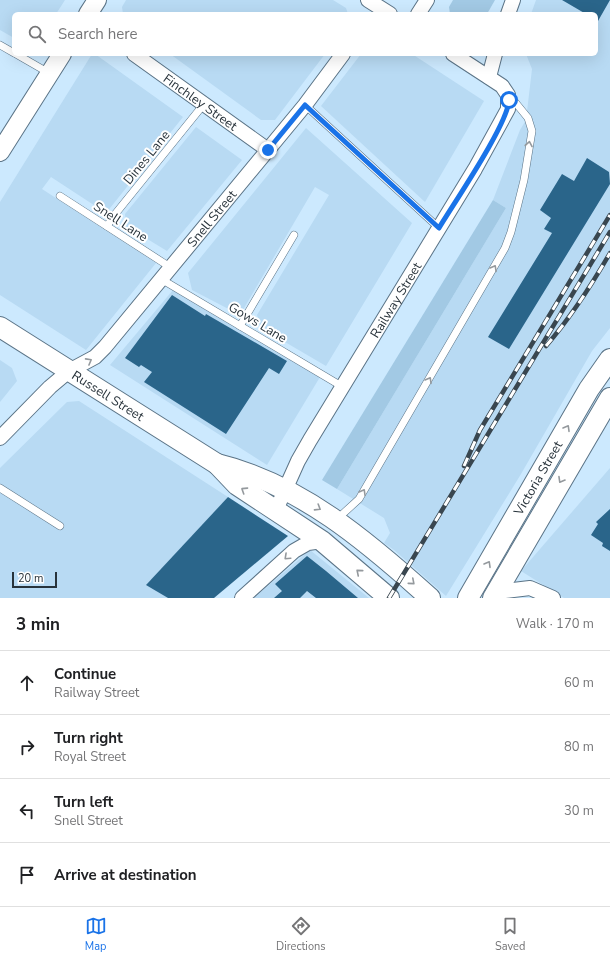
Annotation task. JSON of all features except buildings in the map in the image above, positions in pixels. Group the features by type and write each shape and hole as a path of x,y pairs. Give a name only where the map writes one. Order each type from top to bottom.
{"main road":[{"name":"Russell Street","path":"0,328 217,464 237,486 322,541 389,598"},
{"name":"Victoria Street","path":"468,598 586,395 610,359"},
{"name":"Victoria Street","path":"495,595 610,398"},
{"name":"Russell Street","path":"217,464 243,470 284,490 336,520 430,598"}],"street":[{"path":"89,12 97,0"},
{"path":"419,12 427,0"},
{"path":"509,12 513,0"},
{"path":"0,152 61,56"},
{"name":"Finchley Street","path":"137,56 268,150"},
{"name":"Snell Street","path":"0,438 50,387 69,371 95,357 105,347 305,105 342,56"},
{"path":"456,56 505,89"},
{"path":"489,77 494,56"},
{"name":"Railway Street","path":"276,510 284,490 310,440 475,169 508,109 509,100 505,89"},
{"path":"242,598 294,551 308,543 322,541"},
{"path":"495,595 530,588 553,598"}],"lane":[{"path":"0,45 12,51"},
{"path":"20,56 49,73"},
{"path":"336,520 359,499 494,268 511,232 524,180 532,131 528,118 505,89"},
{"name":"Dines Lane","path":"107,226 204,104"},
{"path":"305,105 439,228"},
{"name":"Snell Lane","path":"60,196 170,267"},
{"path":"240,326 294,235"},
{"name":"Gows Lane","path":"160,279 343,386"},
{"path":"0,488 60,526"}],"shaded area":[{"path":"0,0 65,0 57,12 12,12 12,37 0,30"},
{"path":"126,0 333,0 346,8 347,12 123,12 122,7"},
{"path":"453,0 495,0 488,12 450,12 449,7"},
{"path":"536,0 610,0 610,328 592,351 521,474 446,596 384,543 390,533 384,518 337,489 506,208 493,200 520,130 526,120 532,69 527,56 598,56 598,12 532,12"},
{"path":"91,56 98,56 183,117 106,213 51,177 42,189 156,263 86,350 0,295 0,202"},
{"path":"173,56 323,56 275,120 261,120"},
{"path":"359,56 415,56 484,101 425,202 321,106"},
{"path":"196,127 242,160 167,251 126,226 125,214"},
{"path":"306,128 412,223 326,366 261,328 257,315 329,195 315,187 240,315 192,290 188,273"},
{"path":"493,200 506,208 337,489 322,480"},
{"path":"173,290 320,377 267,465 110,365"},
{"path":"0,360 12,368 17,381 0,402"},
{"path":"79,401 228,497 147,584 168,598 0,598 0,468 67,402"},
{"path":"610,468 610,598 564,598 521,571"},
{"path":"310,550 369,598 254,598"}],"railway":[{"path":"464,466 480,430 610,215"},
{"path":"389,598 610,232"},
{"path":"546,346 580,301 610,253"}],"route":[{"path":"268,150 305,105 439,228 493,137 508,109 509,100"}]}
